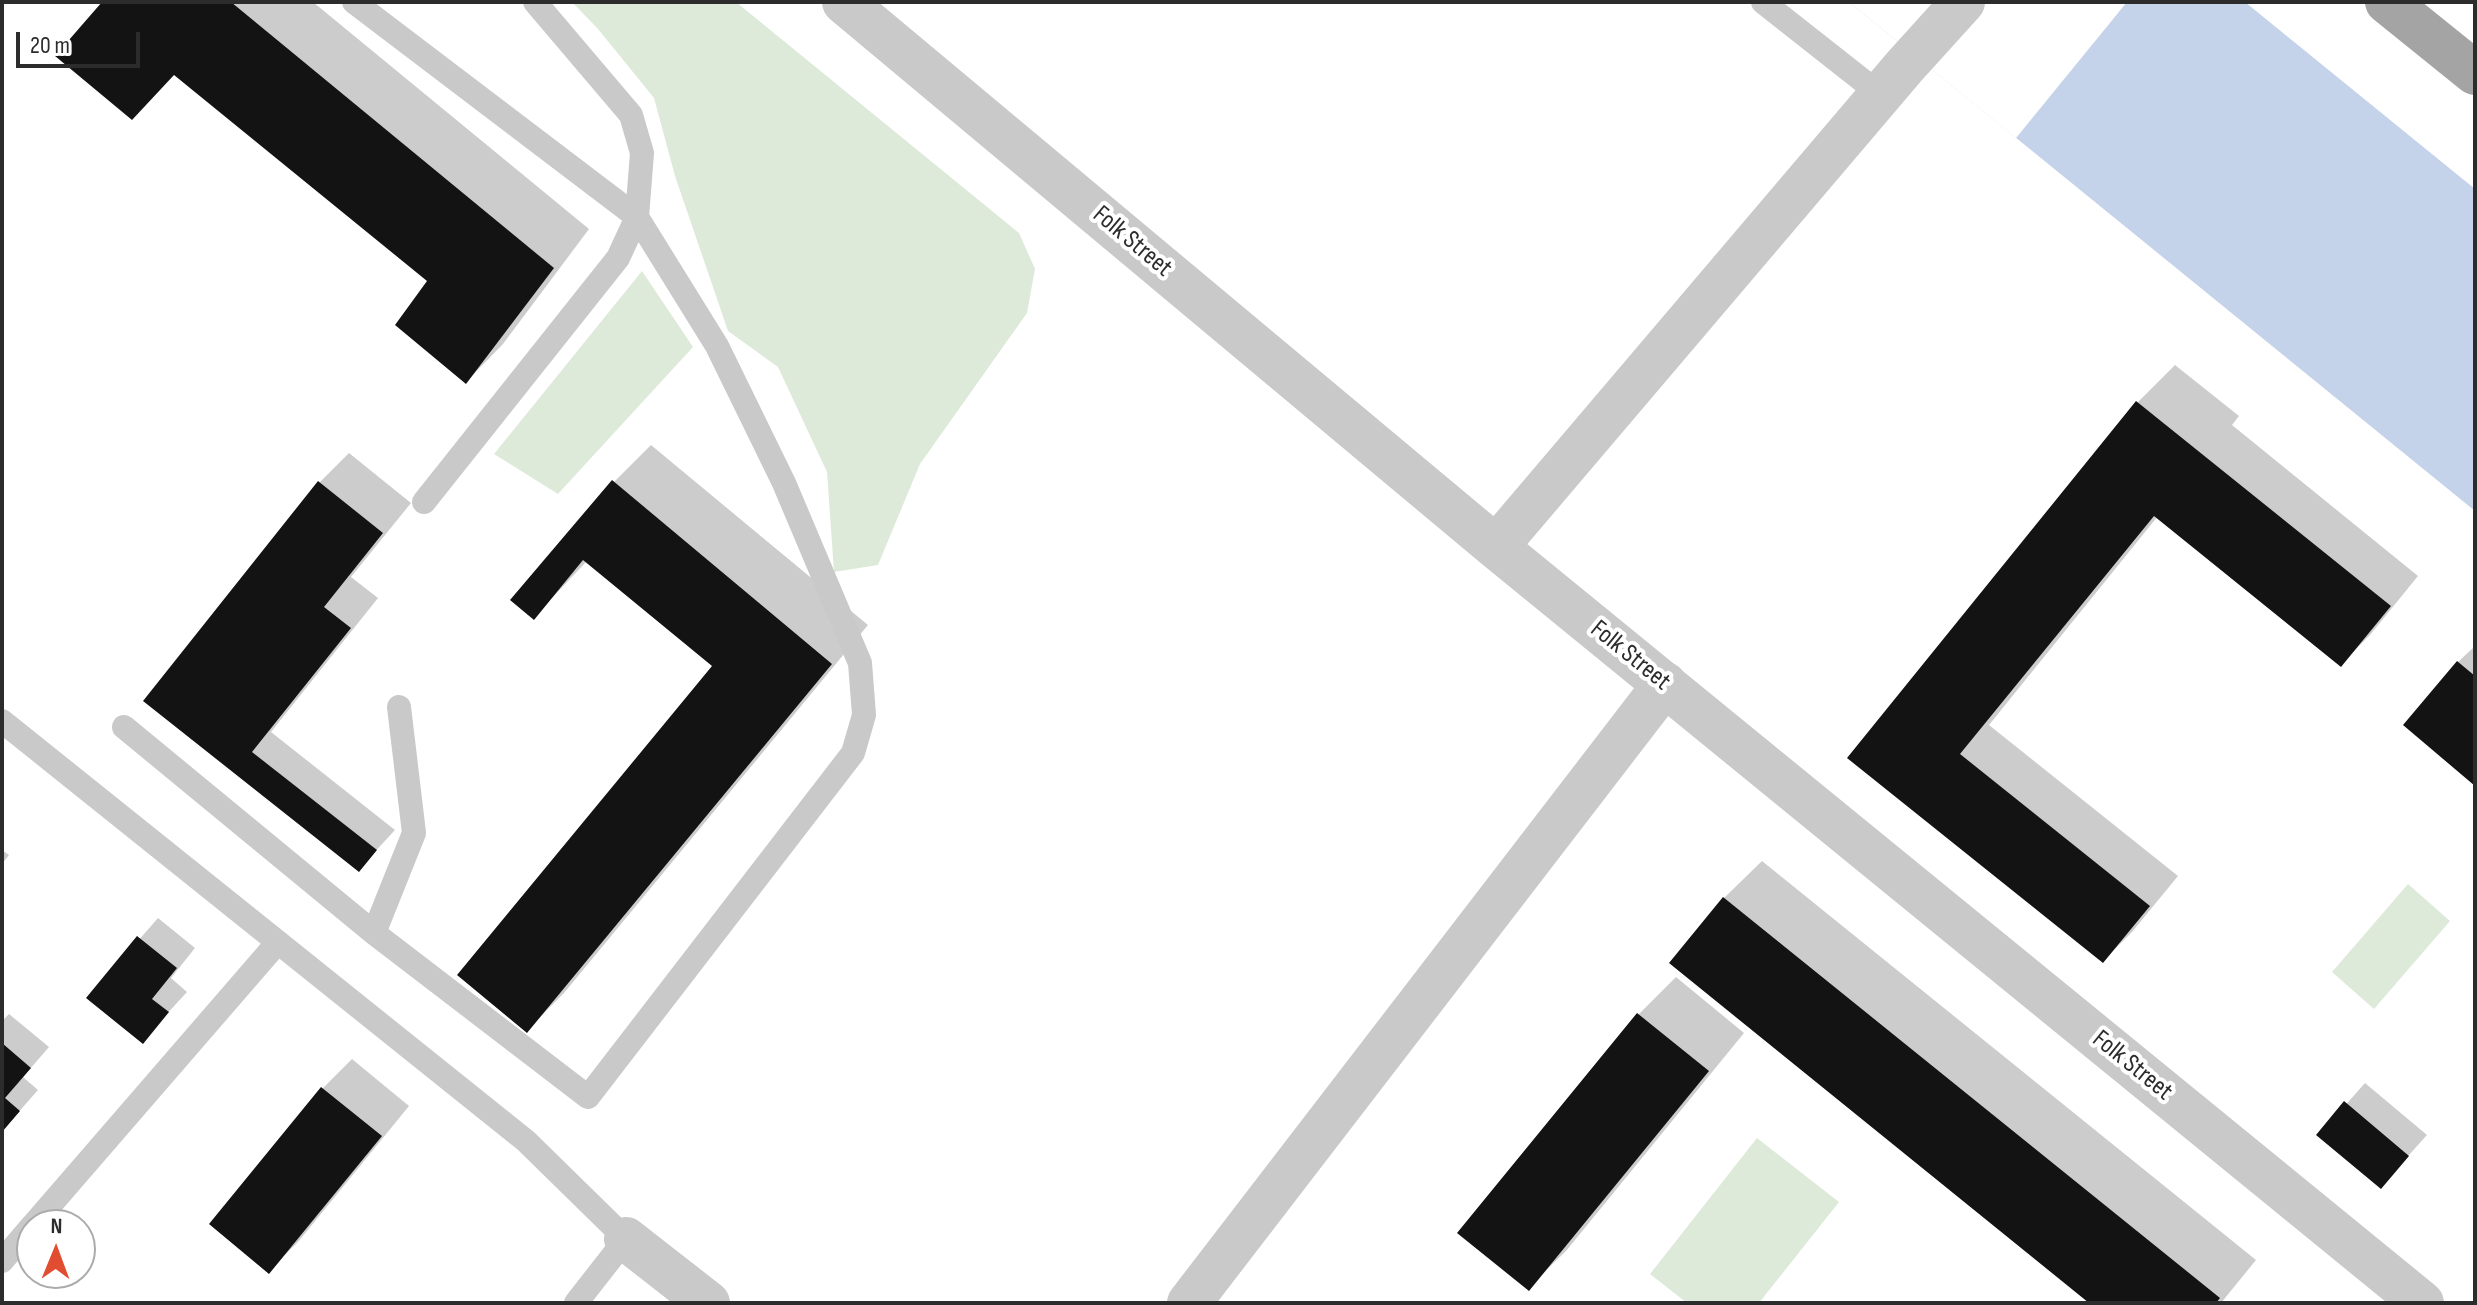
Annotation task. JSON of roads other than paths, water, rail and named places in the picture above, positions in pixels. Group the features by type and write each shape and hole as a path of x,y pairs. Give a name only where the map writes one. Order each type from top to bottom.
{"main road":[{"path":"2387,2 2475,73"}],"street":[{"name":"Folk Street","path":"844,2 1496,547 2422,1303"},
{"path":"1496,547 1893,80 1963,2"},
{"path":"1189,1303 1665,684"},
{"path":"626,1239 708,1303"}],"lane":[{"path":"124,727 374,933 588,1097 853,753 864,715 860,663 784,483 717,346 637,217 354,2"},
{"path":"424,502 618,258 637,217 642,153 631,115 535,2"},
{"path":"1763,2 1893,80"},
{"path":"374,933 414,833 399,707"},
{"path":"2,721 526,1141 626,1239 576,1303"},
{"path":"47,1209 278,942"},
{"path":"2,1261 16,1245"}],"water":[{"path":"1849,2 2245,2 2475,189 2475,511"}]}
